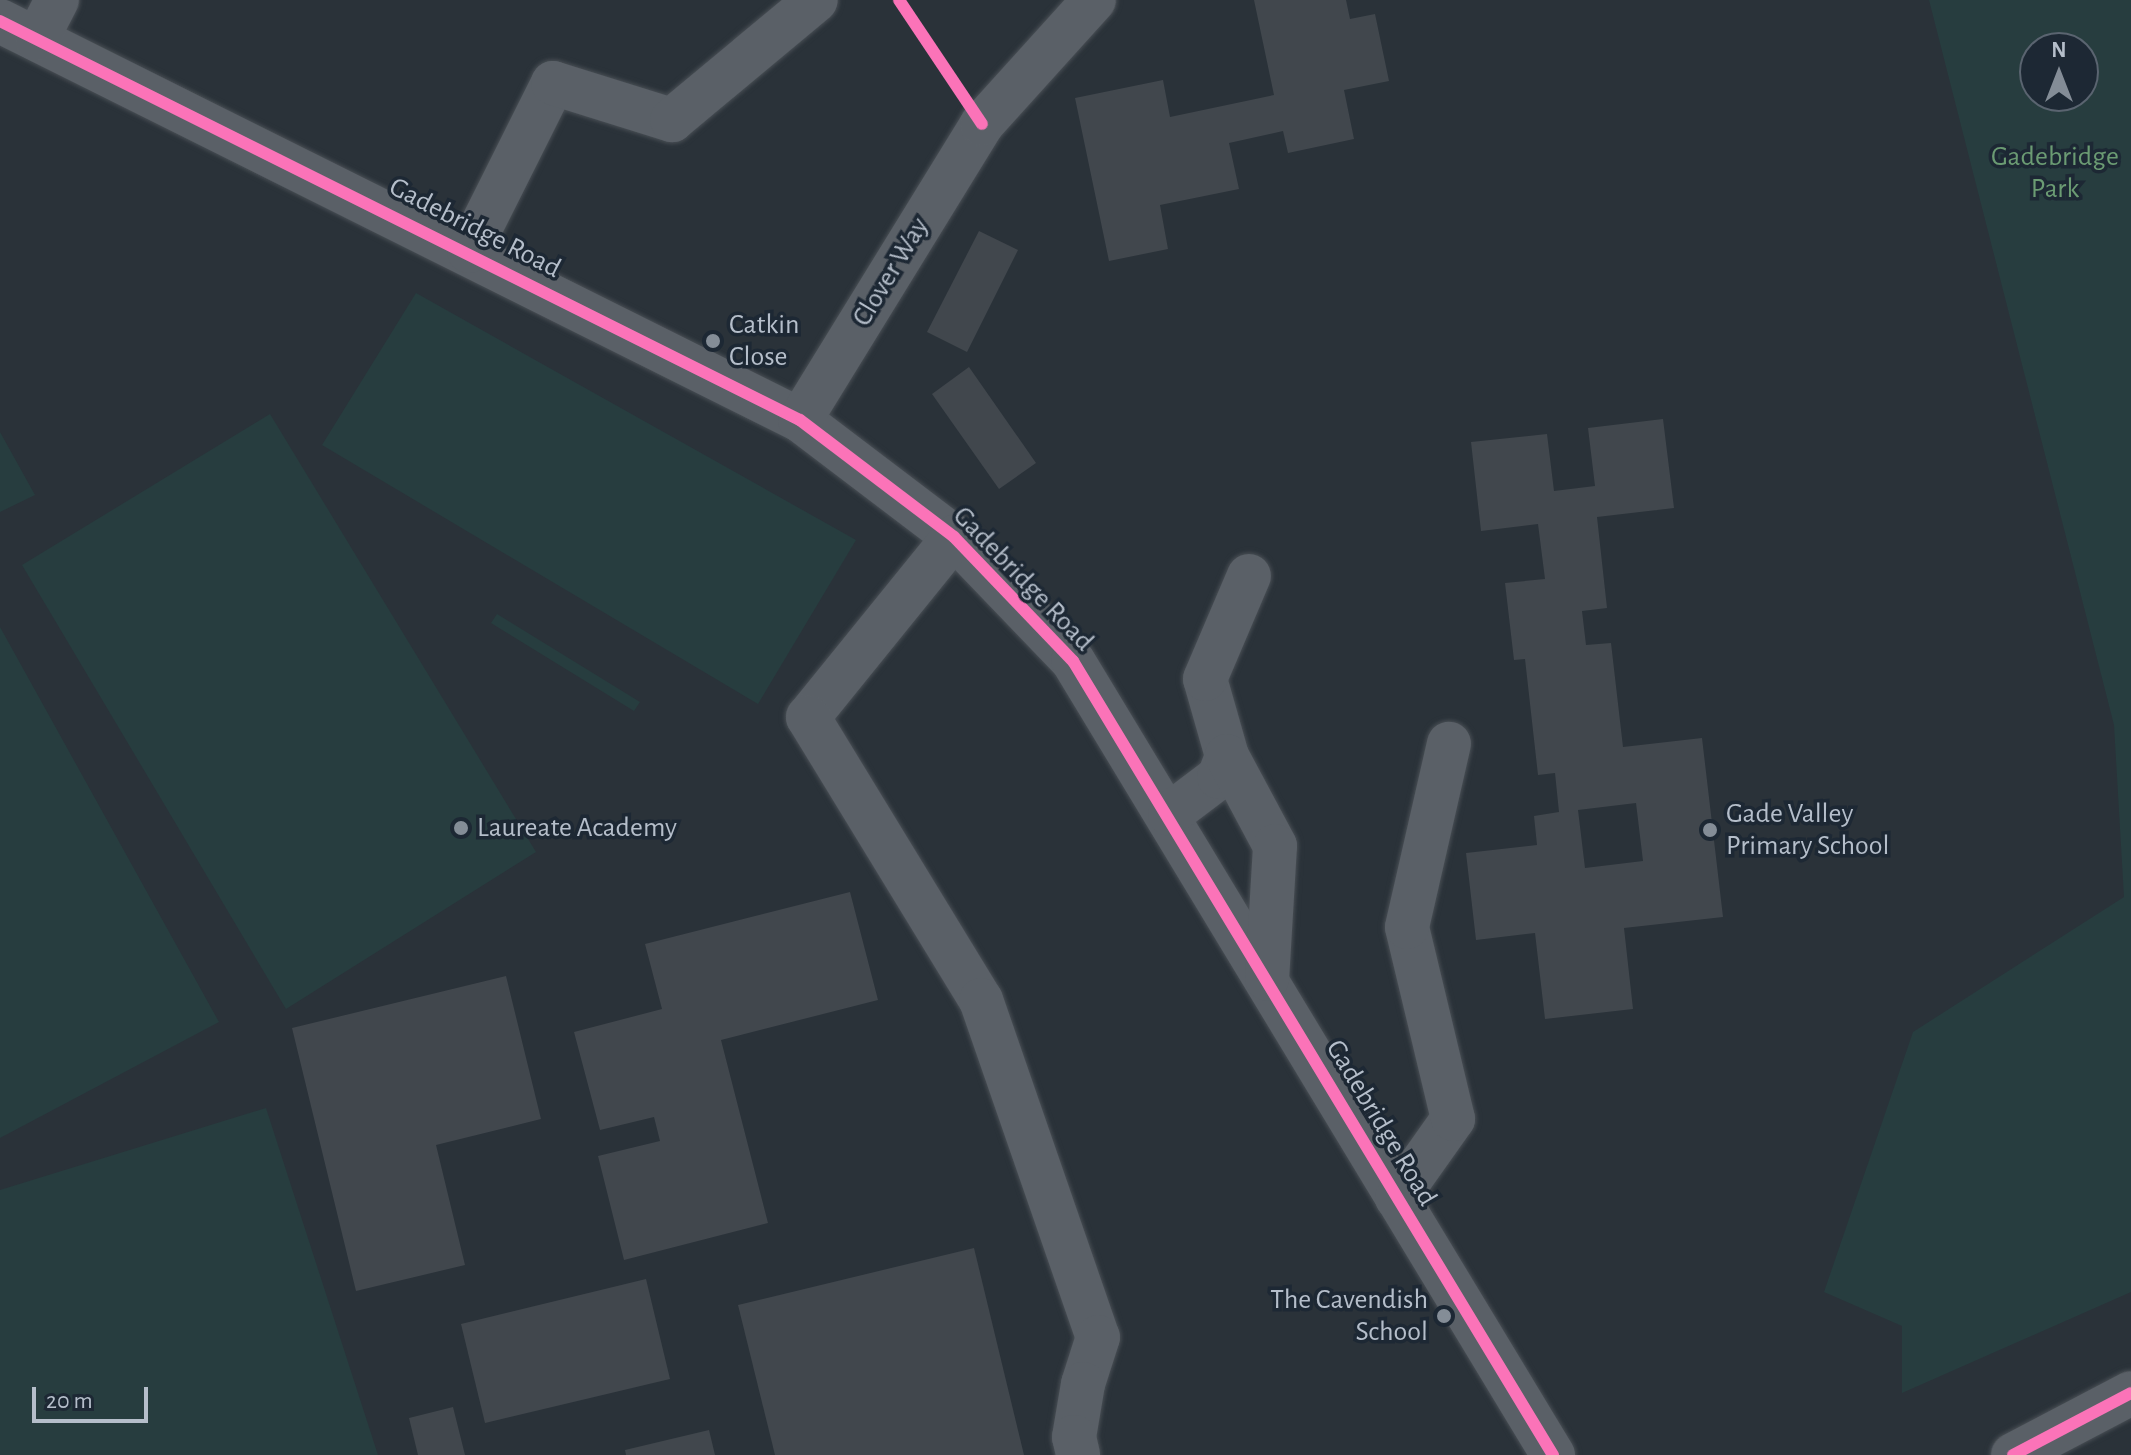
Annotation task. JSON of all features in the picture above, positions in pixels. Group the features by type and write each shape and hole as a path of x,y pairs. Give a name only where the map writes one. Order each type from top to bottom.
{"street":[{"path":"19,30 57,0"},
{"path":"469,251 553,83 672,120 816,0"},
{"name":"Clover Way","path":"800,420 982,124 1094,0"},
{"name":"Gadebridge Road","path":"19,30 469,251 800,420 954,537 1073,661 1170,814 1548,1454"},
{"path":"954,537 808,717 981,1000 1098,1337 1083,1384 1074,1437 1078,1455"},
{"path":"1249,576 1205,679 1227,756 1275,846 1267,979"},
{"path":"1397,1198 1453,1119 1407,927 1449,744"},
{"path":"1170,814 1219,777 1227,756"},
{"path":"2013,1455 2131,1393"}],"green space":[{"name":"Gadebridge Park","path":"1929,0 2131,0 2131,1292 1902,1393 1902,1326 1824,1292 1913,1032 2124,897 2114,725"},
{"path":"416,293 856,540 758,704 322,445"},
{"path":"270,414 536,852 286,1009 22,565"},
{"path":"0,432 35,495 0,512"},
{"path":"497,614 640,702 634,711 491,623"},
{"path":"0,627 219,1022 0,1138"},
{"path":"266,1108 378,1455 0,1455 0,1190"}],"building":[{"path":"1254,0 1346,0 1350,19 1375,14 1389,81 1344,90 1354,139 1288,153 1283,131 1229,143 1239,189 1160,205 1168,249 1109,261 1075,98 1163,80 1170,117 1274,95"},
{"path":"979,231 1018,250 967,352 927,332"},
{"path":"969,367 1036,463 999,489 932,394"},
{"path":"1663,419 1674,508 1597,517 1607,608 1582,611 1586,645 1611,643 1623,747 1702,738 1723,917 1624,928 1633,1009 1545,1019 1535,933 1476,940 1466,853 1537,845 1534,816 1559,812 1555,773 1538,775 1525,659 1514,660 1505,583 1545,579 1538,524 1481,531 1471,442 1547,434 1554,491 1595,486 1588,428","holes":["1636,803 1643,861 1585,868 1578,810"]},
{"path":"850,892 878,1000 721,1040 768,1223 624,1260 598,1156 660,1141 654,1117 600,1130 574,1032 662,1009 645,944"},
{"path":"506,976 541,1119 436,1145 465,1265 356,1291 292,1028"},
{"path":"974,1248 1024,1455 775,1455 738,1305"},
{"path":"646,1279 670,1379 485,1423 461,1324"},
{"path":"453,1407 465,1455 418,1455 409,1418"},
{"path":"709,1430 715,1455 626,1455 625,1450"}],"cycle path":[{"path":"899,0 982,124"},
{"path":"0,21 800,420 954,537 1073,661 1553,1455"},
{"path":"2013,1455 2131,1393"}],"place":[{"name":"Catkin Close","path":"713,341"},
{"name":"Laureate Academy","path":"461,828"},
{"name":"Gade Valley Primary School","path":"1710,830"},
{"name":"The Cavendish School","path":"1444,1316"}]}
